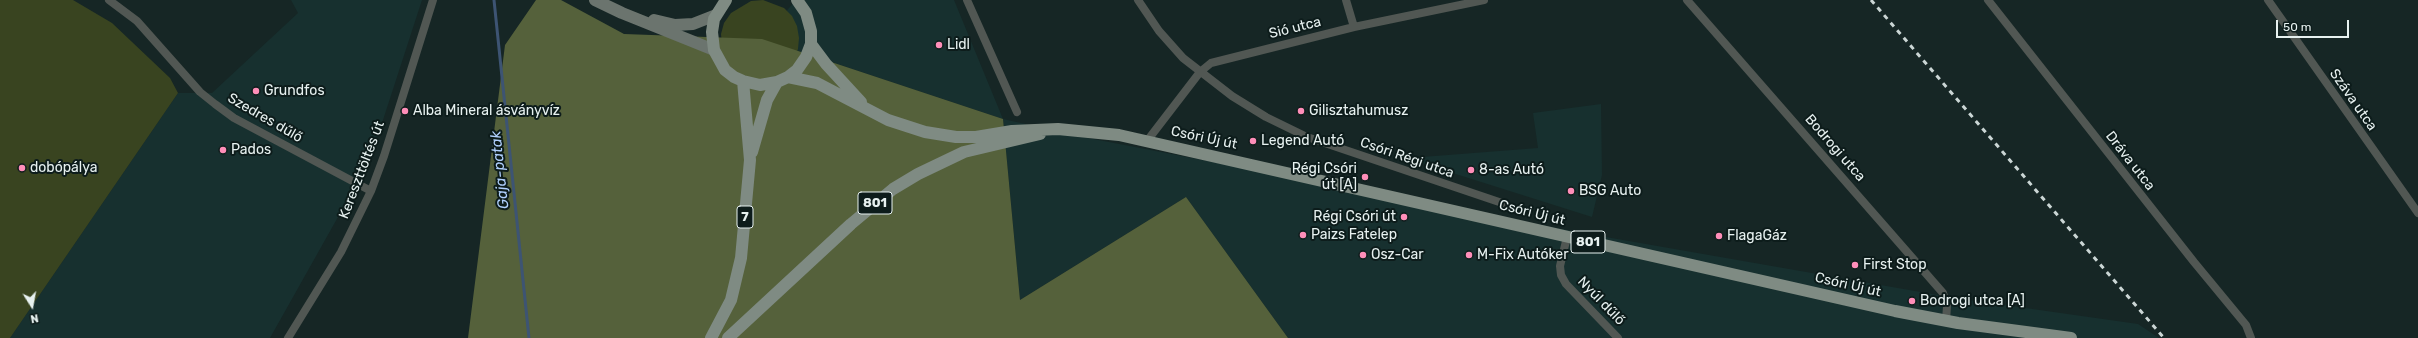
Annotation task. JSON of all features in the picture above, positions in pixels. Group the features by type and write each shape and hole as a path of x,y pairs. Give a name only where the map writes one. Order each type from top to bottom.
{"main road":[{"path":"595,0 622,13 714,50"},
{"name":"7","path":"711,338 727,310 739,273 750,160 767,100 782,80 803,62 811,44 809,21 800,2"},
{"path":"622,13 675,25 701,23 721,5"},
{"path":"721,5 712,32 714,50 725,70 743,82 760,85 782,80"},
{"name":"801","path":"811,44 826,64 866,107"},
{"name":"801","path":"782,80 817,83 866,107 888,120 909,129 956,137 976,137 1012,131 1058,129"},
{"name":"7","path":"743,82 750,160"},
{"name":"801","path":"728,338 851,224 893,189 918,174 964,152 1058,129"},
{"name":"Csóri Új út","path":"1058,129 1101,132 1147,141 1567,237 1946,321 2071,338"}],"street":[{"name":"Szedres dűlő","path":"109,0 137,21 200,92 234,118 371,191"},
{"name":"Kereszttöltés út","path":"288,338 341,252 371,191 384,156 434,0"},
{"path":"967,0 1017,112"},
{"name":"Csóri Régi utca","path":"1138,0 1170,44 1200,72 1248,107 1292,131 1505,204"},
{"path":"1346,0 1354,27"},
{"name":"Sió utca","path":"1147,141 1200,72 1211,63 1354,27 1484,0"},
{"name":"Bodrogi utca","path":"1687,0 1943,293 1947,306 1946,321"},
{"name":"Dráva utca","path":"1988,0 2194,262 2246,325 2251,338"},
{"name":"Száva utca","path":"2268,0 2418,213"},
{"name":"Nyúl dűlő","path":"1567,237 1560,266 1561,275 1566,284 1618,338"}],"shaded area":[{"path":"291,0 422,0 370,160 270,338 10,338 178,93 212,93 298,13"},
{"path":"796,0 954,0 1003,119 762,39"},
{"path":"1601,104 1602,175 1592,217 1421,163 1422,157 1538,148 1533,113"},
{"path":"1003,119 1088,138 1583,233 1955,298 2138,324 2159,338 1288,338 1186,197 1020,300"}],"green space":[{"path":"0,0 73,0 112,23 170,78 178,93 10,338 0,338"},
{"path":"536,0 561,0 624,34 762,39 1003,119 1020,300 1186,197 1288,338 468,338 505,45"},
{"path":"763,0 784,8 792,16 797,26 799,38 798,49 793,60 722,45 721,34 724,23 731,13 751,1"}],"waterway":[{"name":"Gaja-patak","path":"494,0 529,338"}],"railway":[{"path":"1871,0 2164,338"}],"place":[{"name":"Lidl","path":"939,45"},
{"name":"Grundfos","path":"256,91"},
{"name":"Alba Mineral ásványvíz","path":"405,111"},
{"name":"Gilisztahumusz","path":"1301,111"},
{"name":"Legend Autó","path":"1253,141"},
{"name":"Pados","path":"223,150"},
{"name":"dobópálya","path":"22,168"},
{"name":"8-as Autó","path":"1471,170"},
{"name":"Régi Csóri út [A]","path":"1365,177"},
{"name":"BSG Auto","path":"1571,191"},
{"name":"Régi Csóri út","path":"1404,217"},
{"name":"Paizs Fatelep","path":"1303,235"},
{"name":"FlagaGáz","path":"1719,236"},
{"name":"Osz-Car","path":"1363,255"},
{"name":"M-Fix Autóker","path":"1469,255"},
{"name":"First Stop","path":"1855,265"},
{"name":"Bodrogi utca [A]","path":"1912,301"}]}
